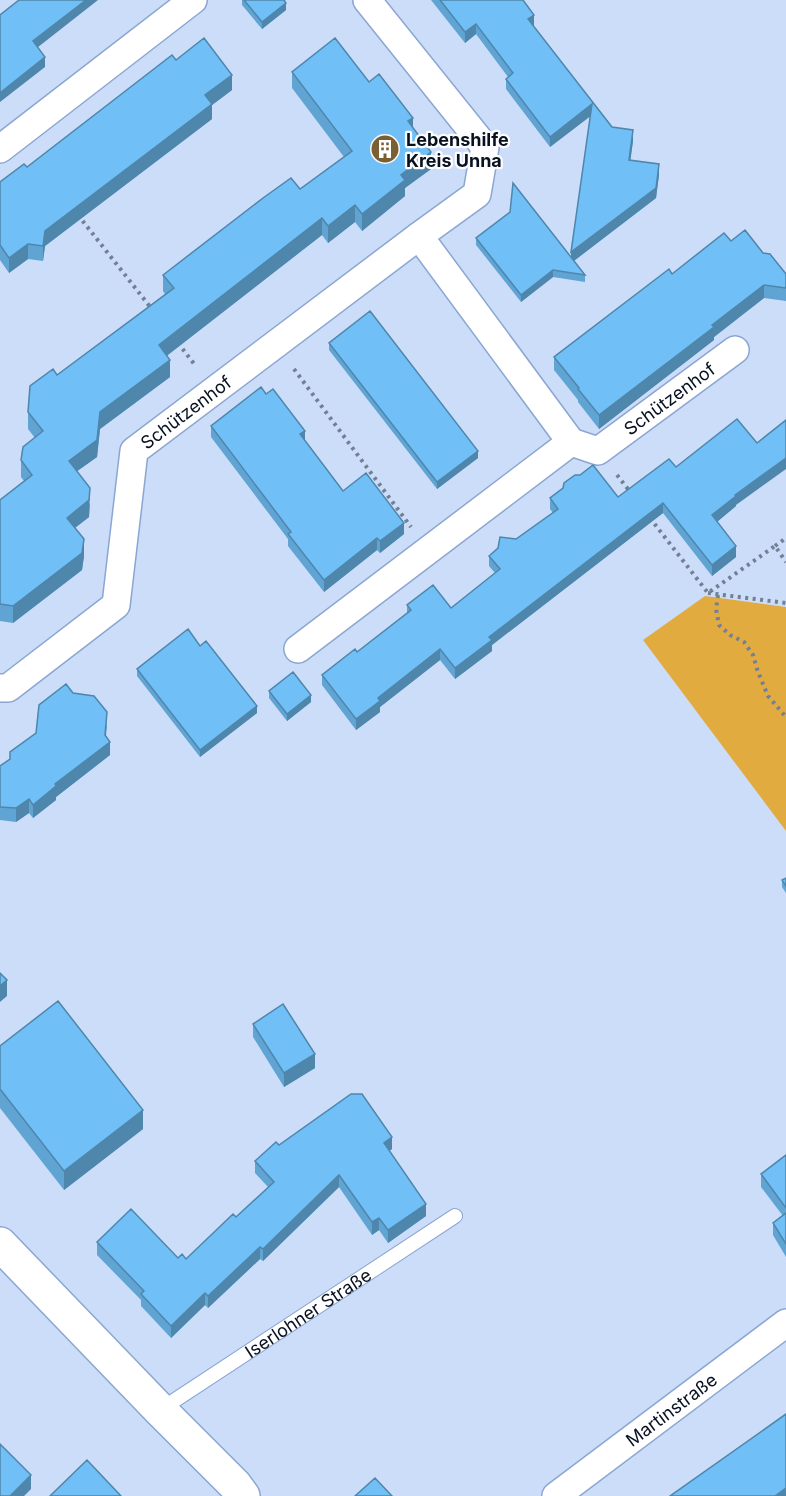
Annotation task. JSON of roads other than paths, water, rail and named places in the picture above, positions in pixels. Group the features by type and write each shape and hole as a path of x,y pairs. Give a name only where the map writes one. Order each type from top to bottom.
{"main road":[{"path":"0,1244 243,1496"}],"street":[{"path":"0,149 192,0"},
{"name":"Schützenhof","path":"0,688 8,688 116,605 134,451 477,194 485,147 367,0"},
{"path":"298,649 571,442 419,236"},
{"name":"Schützenhof","path":"571,442 598,451 735,350"},
{"name":"Martinstraße","path":"556,1496 786,1323"}],"lane":[{"name":"Iserlohner Straße","path":"160,1410 455,1216"}],"place":[{"name":"Lebenshilfe Kreis Unna","path":"385,149"}]}
